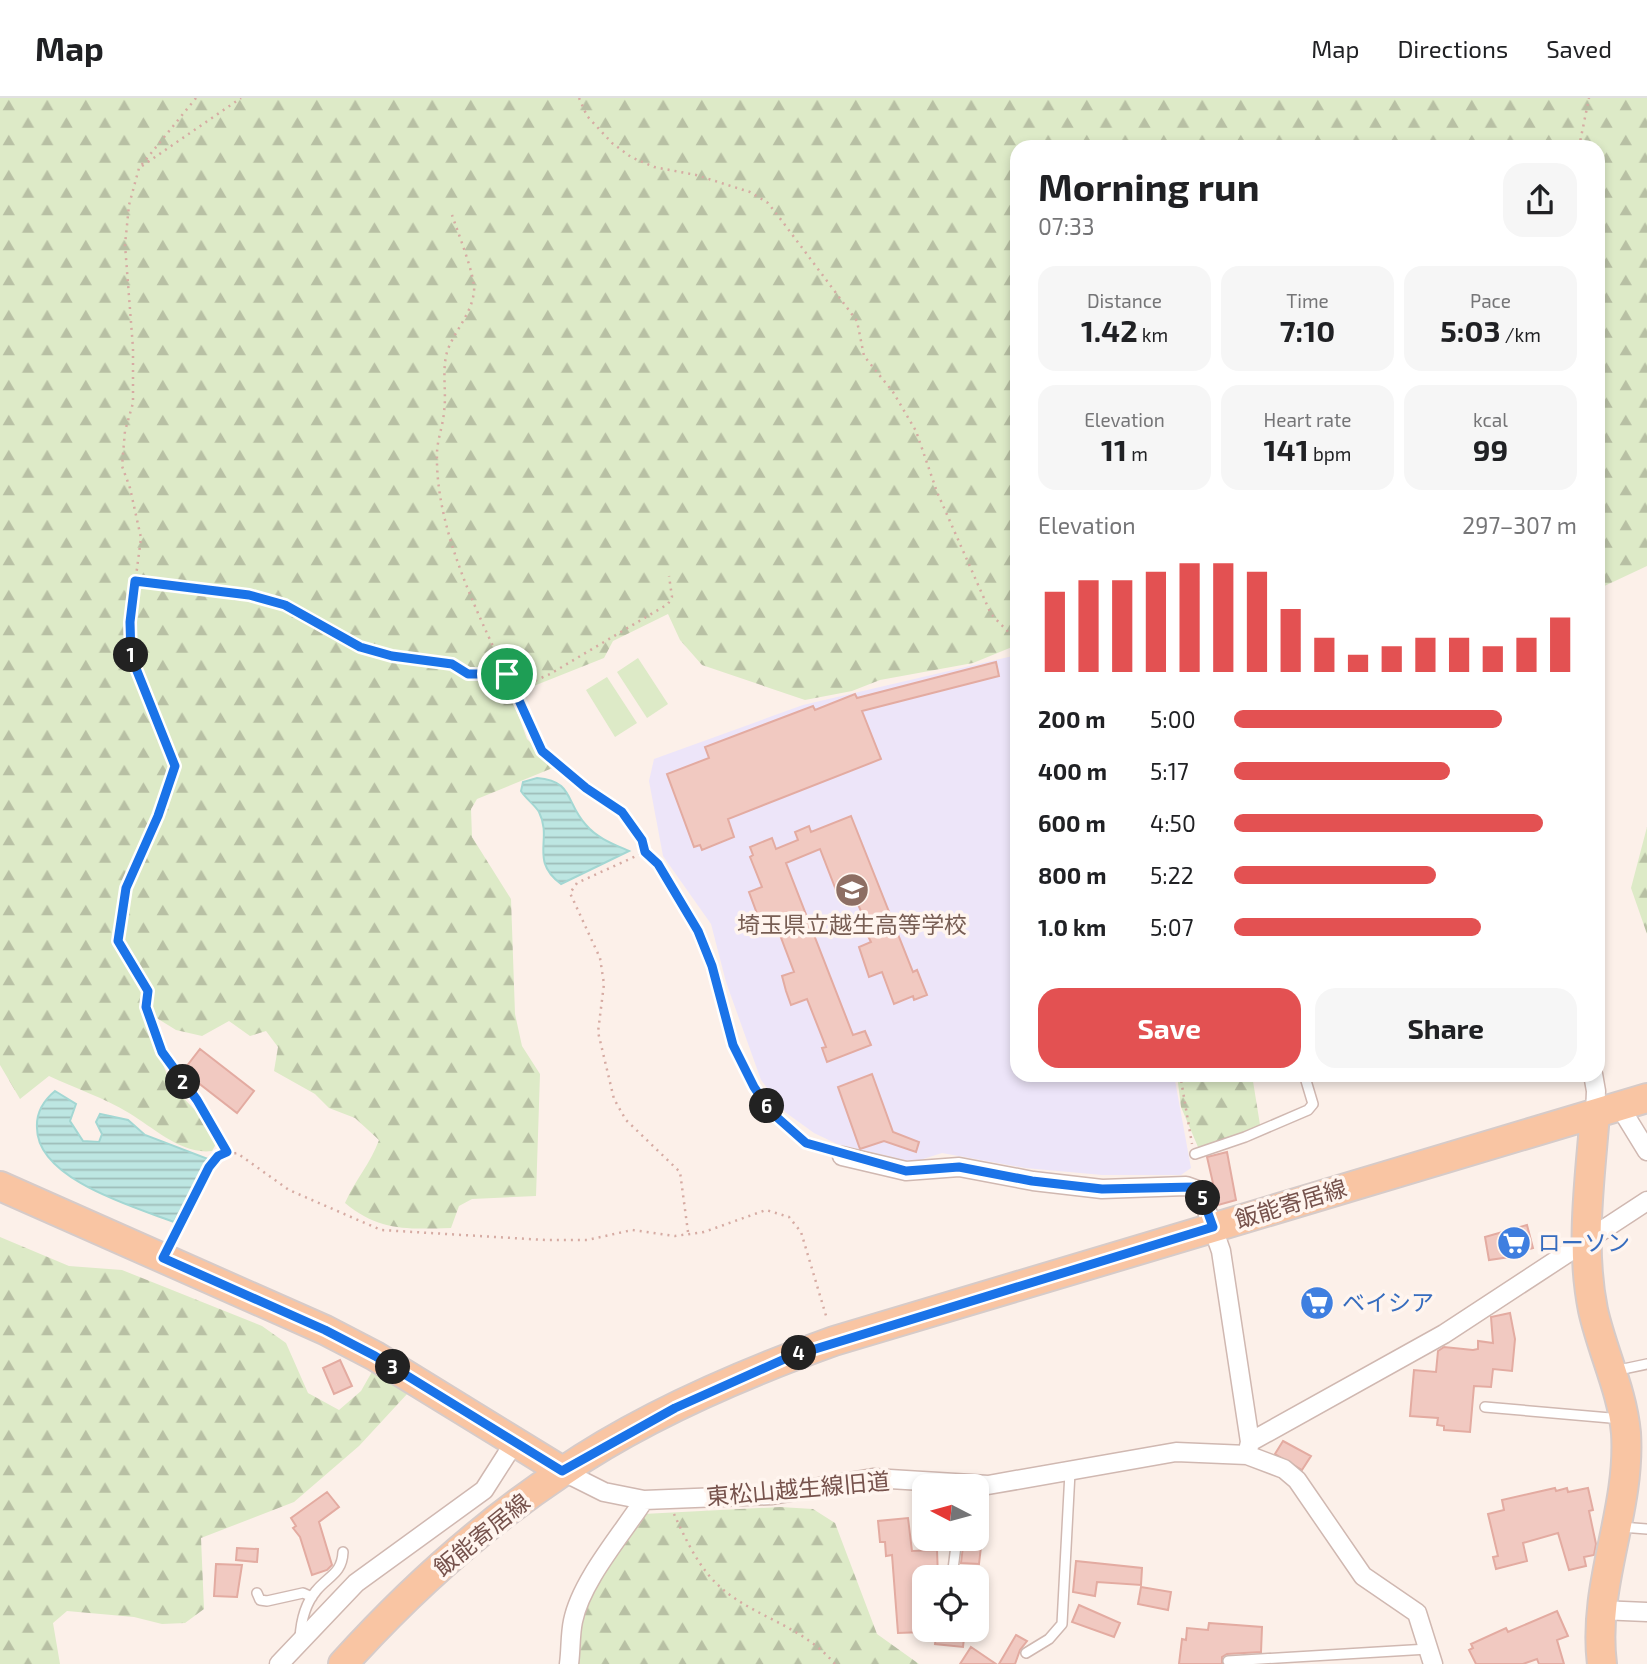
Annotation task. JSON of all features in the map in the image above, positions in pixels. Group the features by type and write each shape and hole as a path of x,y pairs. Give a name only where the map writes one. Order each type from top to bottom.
{"main road":[{"name":"飯能寄居線","path":"343,1664 442,1565 562,1471 706,1392 834,1341 1647,1098"},
{"path":"1602,1664 1600,1610 1626,1452 1624,1419 1613,1371 1593,1308 1587,1238 1607,1110"},
{"path":"0,1185 325,1330 375,1356 514,1444 562,1471"}],"street":[{"path":"1594,1082 1596,1091 1607,1110 1647,1151"},
{"path":"842,1156 906,1171 959,1167 1032,1181 1102,1189 1194,1187 1200,1191 1221,1251 1248,1448 1444,1334 1647,1201"},
{"path":"279,1664 300,1638 356,1583 484,1490 514,1444"},
{"name":"東松山越生線旧道","path":"989,1485 1176,1452 1248,1448 1284,1469 1297,1480 1363,1576 1418,1613 1431,1656"},
{"name":"東松山越生線旧道","path":"562,1471 604,1492 644,1500 772,1496 873,1478 912,1481"},
{"path":"569,1664 573,1619 600,1564 644,1500"},
{"path":"1600,1610 1647,1612"}],"lane":[{"path":"1195,1154 1258,1132 1308,1110 1313,1104 1306,1082"},
{"path":"1613,1371 1647,1364"},
{"path":"1485,1407 1624,1419"},
{"path":"1026,1653 1049,1639 1062,1624 1070,1472"},
{"path":"1615,1526 1647,1530"},
{"path":"300,1638 301,1622 312,1597 337,1573 342,1564 343,1552"},
{"path":"257,1593 260,1600 267,1601 303,1593 312,1597"},
{"path":"1228,1661 1431,1656"}],"path":[{"path":"196,98 139,168 130,205 125,245 132,348 132,402 125,431 122,466 131,488 141,538 130,622 131,656 175,766 158,816 126,888 118,941 148,991 146,1007 162,1052 197,1100 227,1152"},
{"path":"139,168 241,98"},
{"path":"579,98 587,116 612,143 631,157 654,167 727,184 750,192 768,203 857,321 864,356 893,392 916,431 937,492 991,614 1010,634"},
{"path":"1580,140 1589,98"},
{"path":"452,215 475,289 466,318 449,346 444,362 444,410 437,452 438,484 447,529 531,734 542,751 586,788 622,812 642,840 645,852 658,864 698,931 712,966 733,1045 760,1095 787,1129 806,1143 842,1156"},
{"path":"514,690 550,674 668,604 671,597 669,576"},
{"path":"135,581 249,595 285,605 360,647 392,656 452,664 468,674 507,674"},
{"path":"645,852 578,883 570,893 600,958 604,984 598,1032 614,1099 626,1120 680,1172 688,1232"},
{"path":"1182,1082 1195,1154"},
{"path":"163,1258 209,1167 218,1156 227,1152 245,1157 289,1190 381,1230 545,1240 587,1240 632,1230 676,1236 688,1232 704,1232 766,1210 789,1216 801,1232 834,1341"},
{"path":"666,1499 687,1542 716,1583 738,1600 804,1636 835,1664"}],"shaded area":[{"name":"埼玉県立越生高等学校","path":"1010,657 1010,1082 1175,1082 1191,1168 1181,1175 1102,1175 1025,1168 942,1153 914,1162 837,1144 814,1133 785,1112 761,1080 726,982 711,924 663,856 649,781 654,759 803,705"}],"green space":[{"path":"0,98 1647,98 1647,566 1605,586 1605,140 1010,140 1010,648 973,663 880,680 852,691 805,700 702,665 680,640 668,614 613,641 604,658 511,695 527,739 555,767 477,799 471,809 472,837 511,899 515,1014 522,1046 540,1074 536,1196 472,1199 459,1206 451,1228 395,1227 370,1219 345,1203 379,1140 355,1118 329,1108 315,1094 274,1071 278,1047 266,1031 250,1036 229,1021 202,1036 176,1030 155,1017 149,1028 171,1085 193,1108 214,1123 219,1139 212,1151 179,1145 129,1113 49,1076 20,1099 0,1065"},
{"path":"638,658 668,704 647,718 617,672"},
{"path":"607,677 637,723 615,737 586,690"},
{"path":"1647,827 1647,934 1631,888"},
{"path":"1178,1082 1253,1082 1261,1131 1198,1147 1181,1107"},
{"path":"0,1237 69,1266 122,1270 262,1326 286,1343 308,1393 339,1410 361,1391 373,1370 408,1393 359,1446 294,1502 201,1538 204,1609 185,1623 162,1624 134,1617 67,1611 53,1623 60,1664 0,1664"},
{"path":"780,1507 813,1509 835,1523 877,1634 919,1664 574,1664 584,1609 602,1574 643,1514"}],"water":[{"path":"537,778 557,783 568,794 590,830 629,851 561,884 546,867 543,822 539,812 521,791 523,782"},
{"path":"55,1091 76,1104 70,1121 83,1141 99,1142 102,1134 96,1122 100,1114 128,1120 145,1135 208,1159 174,1222 113,1199 70,1176 53,1162 41,1146 37,1122 41,1107"}],"building":[{"path":"996,662 999,676 862,711 881,759 728,819 734,837 702,850 700,845 694,847 667,774 709,758 705,747 813,706 815,710 855,694 857,698"},
{"path":"851,816 913,972 917,970 927,995 914,1000 913,996 894,1004 882,972 869,977 859,947 871,942 867,934 870,933 850,885 836,890 820,849 786,863 853,1035 865,1031 871,1045 827,1062 822,1048 826,1047 807,999 791,1005 782,976 794,972 772,914 759,919 749,892 762,887 750,857 753,855 750,847 772,838 776,849 798,840 795,832 809,826 811,832"},
{"path":"200,1049 254,1091 237,1113 183,1071"},
{"path":"872,1074 893,1132 919,1142 916,1152 884,1141 860,1149 838,1087"},
{"path":"1227,1152 1236,1200 1218,1205 1207,1157"},
{"path":"1527,1225 1533,1248 1523,1251 1524,1255 1489,1260 1485,1237"},
{"path":"1510,1313 1515,1339 1512,1371 1493,1369 1491,1387 1474,1386 1470,1432 1444,1430 1444,1426 1437,1425 1438,1418 1410,1416 1414,1370 1436,1372 1438,1351 1444,1347 1473,1350 1478,1349 1478,1341 1493,1343 1491,1317"},
{"path":"340,1360 352,1386 334,1394 323,1368"},
{"path":"1283,1441 1311,1456 1302,1470 1275,1454"},
{"path":"1555,1488 1556,1491 1567,1488 1568,1492 1588,1488 1593,1510 1589,1511 1596,1544 1594,1555 1584,1557 1586,1566 1569,1570 1558,1533 1523,1543 1527,1561 1496,1569 1493,1557 1498,1556 1488,1514 1504,1510 1502,1500"},
{"path":"327,1492 339,1507 319,1522 332,1565 327,1570 312,1575 291,1518"},
{"path":"908,1518 912,1551 937,1551 938,1565 912,1565 912,1632 898,1633 892,1555 886,1556 885,1542 880,1542 878,1521"},
{"path":"237,1548 258,1549 257,1562 236,1560"},
{"path":"962,1551 980,1551 979,1564 961,1563"},
{"path":"1076,1561 1142,1568 1141,1585 1097,1582 1095,1596 1073,1592"},
{"path":"216,1564 242,1565 237,1597 214,1596"},
{"path":"1141,1587 1171,1592 1168,1610 1138,1604"},
{"path":"1079,1605 1120,1623 1114,1637 1072,1622"},
{"path":"1557,1611 1568,1636 1557,1640 1564,1664 1539,1664 1537,1659 1523,1664 1476,1664 1469,1650 1473,1648 1471,1644 1506,1628 1508,1632"},
{"path":"1209,1623 1262,1627 1261,1652 1227,1654 1222,1657 1222,1664 1179,1664 1182,1639 1186,1640 1187,1628 1208,1630"},
{"path":"1016,1635 1027,1641 1015,1664 999,1664"},
{"path":"935,1642 964,1642 963,1647"},
{"path":"971,1647 996,1664 960,1664"}],"place":[{"name":"埼玉県立越生高等学校","path":"852,890"},
{"name":"ローソン","path":"1514,1243"},
{"name":"ベイシア","path":"1317,1303"}],"route":[{"path":"135,581 249,595 285,605 360,647 392,656 452,664 468,674 507,674 531,734 542,751 586,788 622,812 642,840 645,852 658,864 698,931 712,966 733,1045 754,1087 787,1129 806,1143 842,1156 906,1171 926,1172 959,1167 1032,1181 1102,1189 1194,1187 1200,1191 1213,1227 834,1341 789,1357 675,1408 562,1471 514,1444 375,1356 325,1330 163,1258 209,1167 218,1156 227,1152 197,1100 162,1052 146,1007 148,991 118,941 126,888 158,816 175,766 131,656 130,622 135,581"}]}
